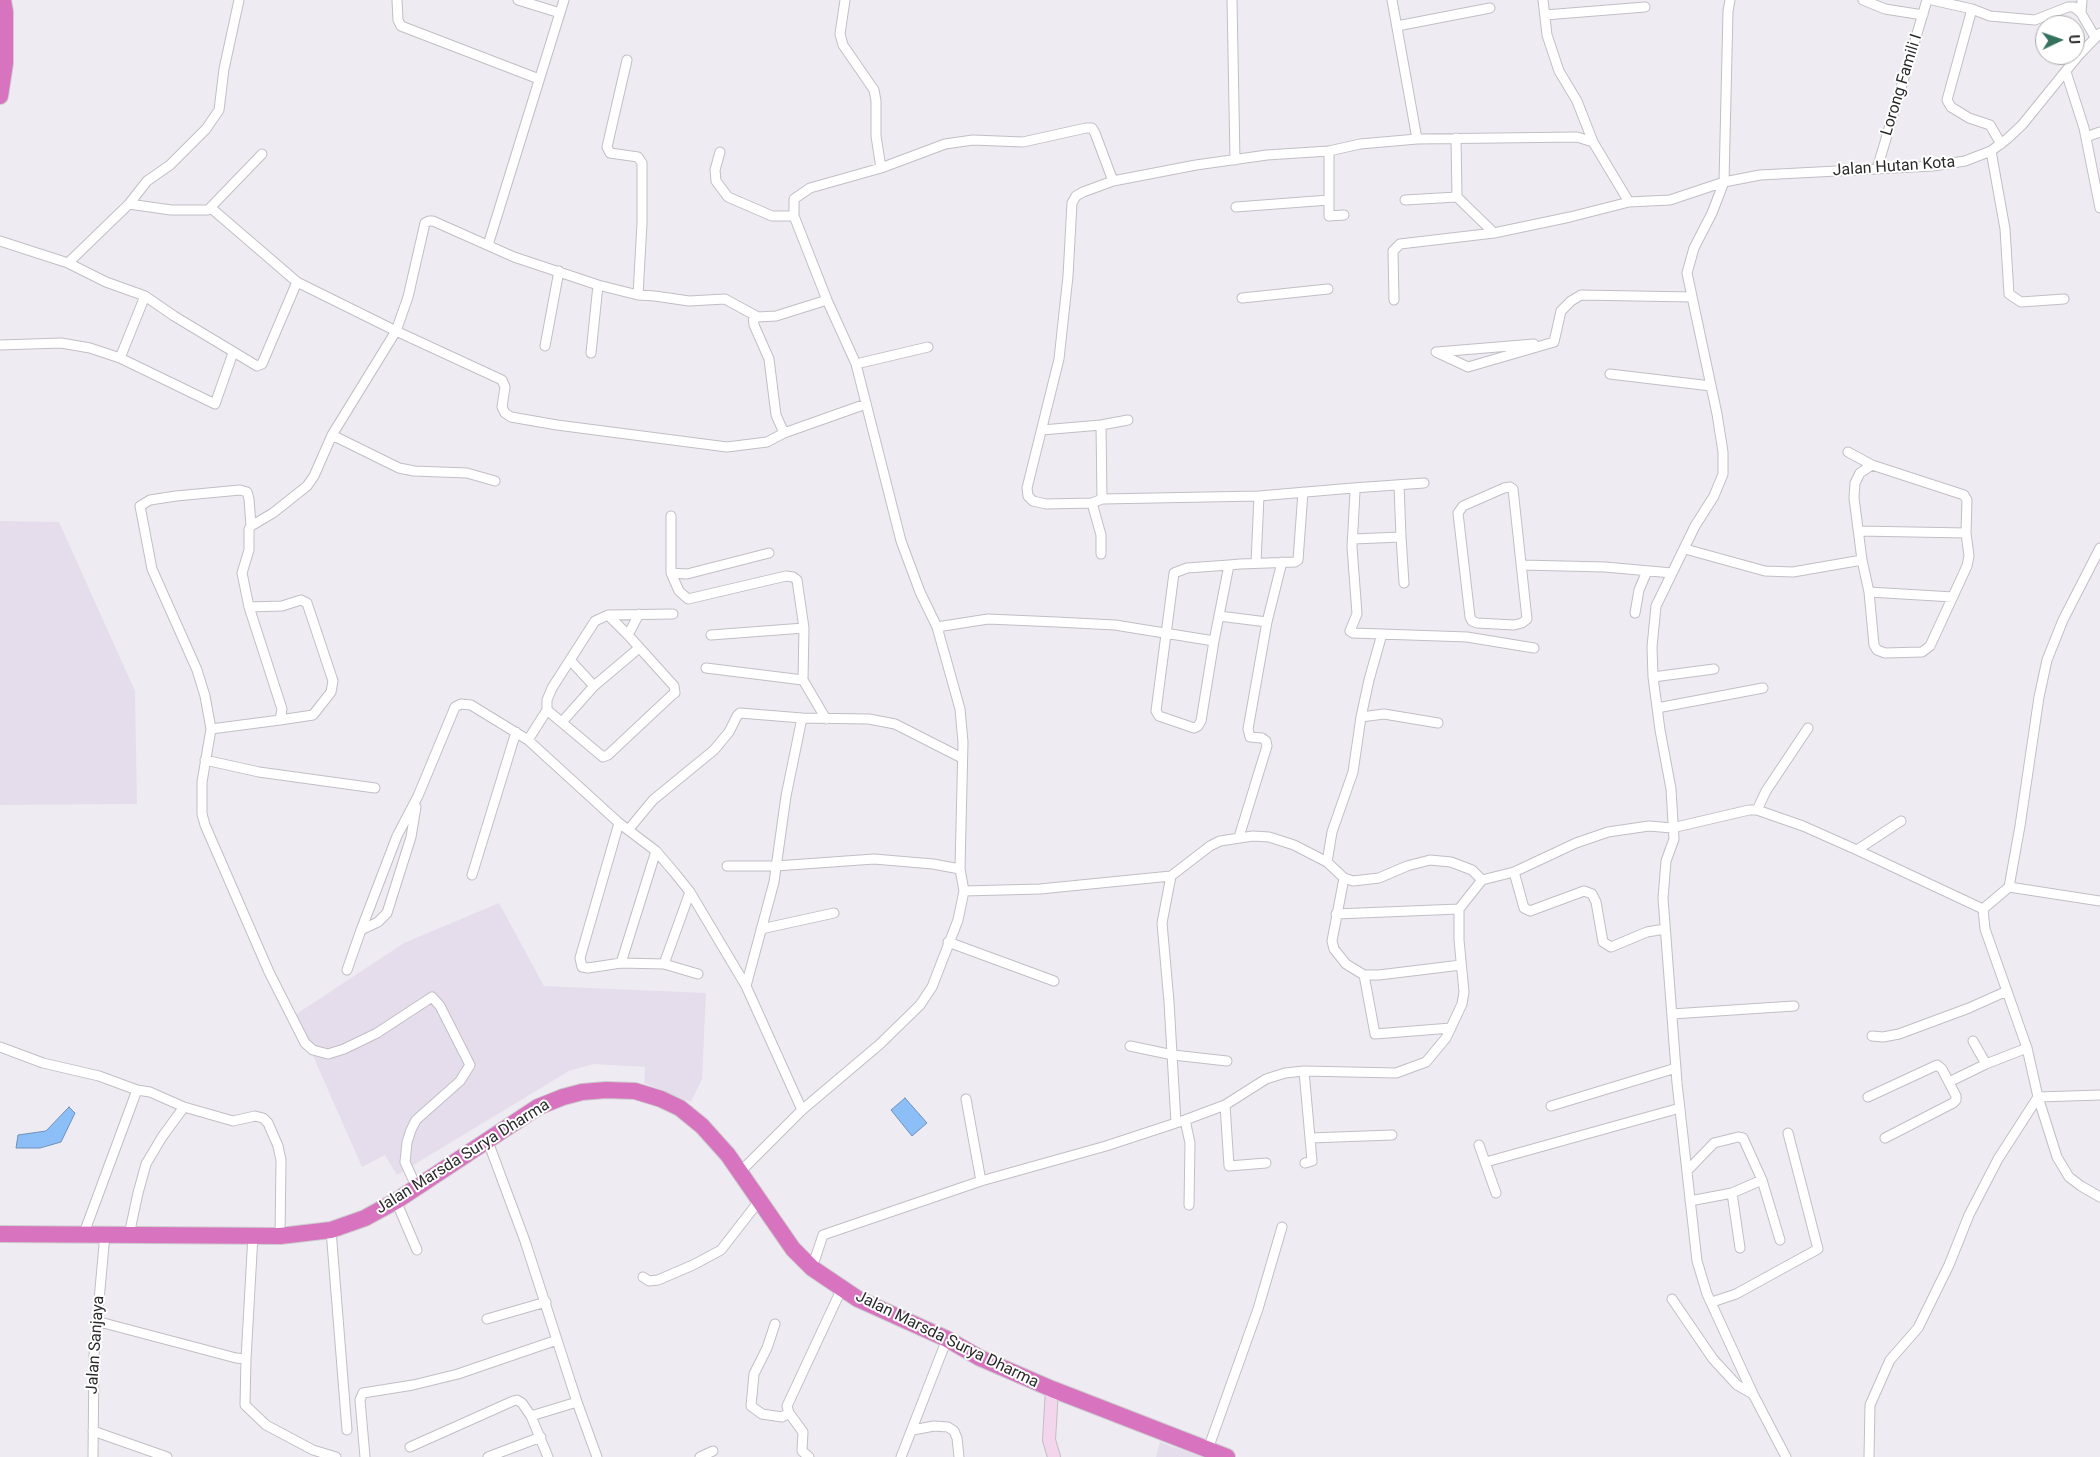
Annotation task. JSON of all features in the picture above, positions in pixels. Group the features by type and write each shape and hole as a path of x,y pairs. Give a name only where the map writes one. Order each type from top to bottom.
{"highway":[{"path":"0,96 5,63 5,12 3,0"},
{"name":"Jalan Marsda Surya Dharma","path":"0,1234 84,1233 280,1236 331,1230 364,1218 396,1201 486,1139 538,1107 582,1092 606,1090 635,1091 662,1099 680,1108 702,1126 728,1154 793,1249 812,1268 870,1306 947,1339 980,1358 1052,1389 1227,1457"}],"street":[{"path":"68,263 129,204 147,181 170,165 206,129 219,110 224,69 239,0"},
{"path":"396,0 398,20 404,28 539,79"},
{"path":"518,0 560,13"},
{"path":"488,245 564,0"},
{"path":"845,0 840,34 843,44 874,90 876,101 876,136 881,168"},
{"path":"1232,0 1234,160"},
{"path":"1392,0 1417,139"},
{"path":"1543,0 1547,35 1559,71 1577,101 1593,142 1629,202"},
{"path":"1730,0 1728,11 1724,182 1712,213 1694,248 1687,273 1723,452 1723,474 1714,496 1695,526 1656,606 1652,647 1653,677 1671,789 1674,839 1666,861 1663,898 1676,1068 1697,1261 1702,1282 1753,1394 1786,1457"},
{"path":"1863,0 1886,9 1923,15"},
{"name":"Lorong Famili I","path":"1877,169 1927,0"},
{"path":"1932,0 1967,5 1990,16 2035,20 2068,7 2074,7 2098,35"},
{"path":"2081,13 2082,0"},
{"path":"1545,15 1620,4 1645,6"},
{"path":"1967,5 1947,100 1951,107 1969,118 1990,125 2001,144"},
{"path":"1397,26 1490,8"},
{"name":"Jalan Hutan Kota","path":"1394,300 1392,258 1396,246 1400,244 1494,233 1629,202 1670,200 1724,182 1760,174 1933,166 1964,161 1991,151 2022,125 2098,35"},
{"path":"627,60 607,147 610,153 638,157 642,163 642,223 638,295"},
{"path":"2066,72 2086,137 2100,208"},
{"path":"740,1172 802,1110 880,1044 920,1006 932,987 958,920 964,891 960,869 963,742 960,710 937,627 920,592 901,541 856,364 794,216 794,199 810,188 881,168 945,144 973,140 1023,142 1092,128 1113,181"},
{"path":"2086,137 2100,132"},
{"path":"1424,483 1259,496 1102,499 1092,503 1046,504 1033,501 1028,496 1027,488 1059,359 1068,276 1072,203 1076,196 1083,192 1113,181 1196,165 1266,155 1329,151 1360,144 1417,139 1577,137 1593,142"},
{"path":"1456,138 1457,198"},
{"path":"1329,151 1328,216 1344,216"},
{"path":"1991,151 2005,228 2009,294 2021,302 2064,299"},
{"path":"720,152 715,170 716,181 728,197 772,216 794,216"},
{"path":"129,204 171,210 202,210 211,208 262,154"},
{"path":"1405,200 1457,198 1494,233"},
{"path":"1236,207 1329,200"},
{"path":"211,208 297,282 396,332 502,380 505,387 502,407 511,417 597,431 727,447 767,442 784,433 866,404"},
{"path":"250,526 273,513 308,486 332,435 396,332 408,296 425,223 433,221 514,257 598,285 638,295 689,301 726,299 758,317 776,316 828,300"},
{"path":"0,241 68,263 106,282 146,296 233,353 257,366 262,364 297,282"},
{"path":"545,346 559,271"},
{"path":"591,353 598,285"},
{"path":"1242,298 1328,289"},
{"path":"1554,342 1561,311 1571,301 1581,295 1692,297"},
{"path":"120,358 146,296"},
{"path":"753,315 754,324 768,359 776,415 784,433"},
{"path":"1554,342 1468,367 1436,352 1544,343 1554,342"},
{"path":"0,346 61,343 90,348 120,358 215,404 233,353"},
{"path":"856,364 928,347"},
{"path":"1610,374 1711,386"},
{"path":"1042,430 1101,425 1128,420"},
{"path":"1101,425 1102,499"},
{"path":"332,435 400,468 414,471 467,473 495,482"},
{"path":"1848,452 1872,465 1964,495 1967,500 1966,533 1969,556 1967,566 1927,649 1922,652 1885,653 1877,650 1874,645 1869,592 1862,560 1854,498 1855,483 1860,473 1872,465"},
{"path":"1399,485 1404,583"},
{"path":"1467,638 1472,621 1458,513 1460,509 1504,488 1510,487 1513,490 1527,619 1522,623 1514,625 1476,623 1472,621"},
{"path":"1353,488 1355,492 1353,539 1356,614 1350,631 1353,633 1467,638 1534,648"},
{"path":"280,720 282,709 249,607 242,573 249,550 248,532 250,526 247,492 240,490 176,496 150,500 140,506 152,569 197,670 211,729 205,760 201,804 205,825 269,972 305,1043 320,1053 328,1054 344,1049 377,1033 432,997 440,1006 470,1065 460,1081 416,1120 411,1130 407,1142 406,1162 416,1186"},
{"path":"1229,565 1201,721 1194,728 1159,716 1156,711 1174,573 1187,568 1256,563 1294,562 1300,556 1303,492"},
{"path":"1256,563 1259,496"},
{"path":"1092,503 1101,535 1101,554"},
{"path":"671,516 671,573 679,591 688,599 786,576 797,580 804,628 803,680 826,719"},
{"path":"1859,532 1966,533"},
{"path":"1353,539 1401,537"},
{"path":"1983,909 2009,887 2039,696 2047,660 2063,620 2100,548"},
{"path":"1685,549 1765,571 1792,572 1862,560"},
{"path":"671,573 687,574 769,553"},
{"path":"1239,837 1267,746 1266,741 1262,738 1250,737 1248,729 1267,622 1282,562"},
{"path":"1521,565 1605,567 1672,573"},
{"path":"1635,613 1639,590 1647,571"},
{"path":"1869,592 1953,597"},
{"path":"211,729 313,715 331,692 333,681 307,603 301,600 282,606 249,607"},
{"path":"628,635 639,614"},
{"path":"528,740 547,710 549,695 595,621 608,615 673,614"},
{"path":"547,710 600,756 606,757 674,693 674,686 608,615"},
{"path":"1219,616 1267,622"},
{"path":"937,627 988,619 1115,625 1214,641"},
{"path":"711,635 804,628"},
{"path":"1327,862 1332,832 1353,772 1361,717 1382,634"},
{"path":"562,722 594,686 639,648"},
{"path":"570,660 594,686"},
{"path":"706,668 803,680"},
{"path":"1653,677 1714,669"},
{"path":"1657,708 1763,688"},
{"path":"347,970 360,930 397,836 418,796 455,707 461,704 470,705 528,740 619,823 656,851 690,892 746,986 802,1110"},
{"path":"629,829 653,800 714,750 729,732 736,716 740,714 826,719 869,719 895,724 962,758"},
{"path":"1361,717 1384,714 1438,723"},
{"path":"746,986 774,882 786,796 802,718"},
{"path":"1757,810 1766,791 1808,728"},
{"path":"472,875 516,732"},
{"path":"205,760 259,772 375,788"},
{"path":"360,930 378,922 387,913 411,837 418,796"},
{"path":"812,1268 823,1235 981,1181 1106,1146 1181,1122 1225,1104 1266,1079 1304,1071 1396,1073 1426,1062 1436,1053 1451,1028 1462,1004 1464,992 1459,909 1482,880 1514,872 1576,843 1608,832 1649,826 1672,828 1749,810 1757,810 1803,826 1983,909"},
{"path":"1857,850 1901,821"},
{"path":"619,823 580,958 582,967 588,968 621,963 664,964 698,974"},
{"path":"964,891 1040,889 1171,876 1210,846 1220,841 1239,837 1269,838 1294,845 1327,862 1344,878 1353,881 1379,878 1407,866 1430,860 1451,862 1472,870 1482,880"},
{"path":"621,963 656,851"},
{"path":"727,866 776,866 874,859 933,864 960,869"},
{"path":"1514,872 1524,908 1530,911 1584,891 1592,894 1596,902 1601,938 1606,946 1611,947 1647,932 1665,929"},
{"path":"1171,876 1162,923 1173,1055 1181,1122 1190,1143 1189,1205"},
{"path":"1344,878 1332,941 1334,950 1346,964 1364,975 1379,975 1461,965"},
{"path":"2009,887 2100,901"},
{"path":"664,964 690,892"},
{"path":"1336,914 1459,909"},
{"path":"1983,909 1985,929 2028,1048 2038,1097 2057,1157 2069,1177 2100,1197"},
{"path":"761,929 834,913"},
{"path":"948,942 1054,981"},
{"path":"1364,975 1375,1034 1451,1028"},
{"path":"1872,1036 1883,1037 1899,1034 2007,991"},
{"path":"1672,1014 1794,1006"},
{"path":"1973,1041 1986,1064"},
{"path":"1130,1046 1173,1055 1227,1061"},
{"path":"0,1047 43,1063 99,1076 137,1090 150,1092 184,1107 233,1121 256,1116 262,1118 268,1123 278,1146 281,1160 280,1236"},
{"path":"1949,1082 1986,1064 2028,1048"},
{"path":"1868,1097 1937,1066 1942,1069 1956,1096 1956,1100 1953,1103 1885,1138"},
{"path":"1551,1106 1676,1068"},
{"path":"1304,1071 1312,1161 1305,1163"},
{"path":"84,1233 137,1090"},
{"path":"2038,1097 2100,1095"},
{"path":"1869,1457 1870,1405 1890,1360 1918,1328 1949,1264 1969,1215 1998,1159 2038,1097"},
{"path":"966,1099 981,1181"},
{"path":"1225,1104 1229,1166 1266,1163"},
{"path":"129,1235 146,1164 162,1137 184,1107"},
{"path":"1486,1162 1680,1108"},
{"path":"1712,1302 1736,1294 1818,1249 1788,1133"},
{"path":"1310,1138 1392,1135"},
{"path":"1687,1171 1714,1143 1738,1137 1746,1141 1762,1180 1780,1240"},
{"path":"486,1139 546,1302 576,1402 597,1457"},
{"path":"1479,1145 1496,1193"},
{"path":"1690,1200 1732,1192 1762,1180"},
{"path":"1732,1192 1740,1248"},
{"path":"396,1201 417,1250"},
{"path":"643,1276 649,1281 669,1276 721,1250 759,1201"},
{"path":"1208,1449 1258,1310 1282,1227"},
{"path":"331,1230 347,1430"},
{"name":"Jalan Sanjaya","path":"93,1457 92,1405 96,1321 105,1234"},
{"path":"253,1235 244,1400 248,1409 266,1425 311,1453 336,1457"},
{"path":"809,1457 802,1451 802,1429 789,1413 787,1406 842,1288"},
{"path":"1672,1299 1713,1359 1737,1385 1753,1394"},
{"path":"487,1319 546,1302"},
{"path":"96,1321 246,1359"},
{"path":"775,1324 767,1348 754,1374 751,1406 762,1414 782,1416 789,1413"},
{"path":"901,1457 947,1339"},
{"path":"366,1457 360,1400 363,1393 413,1385 458,1374 557,1340"},
{"path":"1052,1389 1049,1440 1054,1457"},
{"path":"410,1447 517,1400 522,1403 531,1416 548,1457"},
{"path":"531,1416 576,1402"},
{"path":"912,1430 934,1426 948,1427 954,1431 957,1438 959,1457"},
{"path":"93,1431 167,1457"},
{"path":"488,1457 541,1437"},
{"path":"700,1457 713,1451"}],"shaded area":[{"path":"0,521 59,522 135,691 137,804 0,805"},
{"path":"499,903 544,986 706,993 702,1079 691,1102 644,1083 645,1067 593,1064 569,1071 397,1175 385,1155 362,1167 295,1015 404,943"},
{"path":"1160,1442 1202,1457 1156,1457"}],"water":[{"path":"905,1098 927,1123 912,1136 891,1110"},
{"path":"69,1107 75,1113 61,1142 40,1148 16,1148 18,1135 46,1131"}]}
